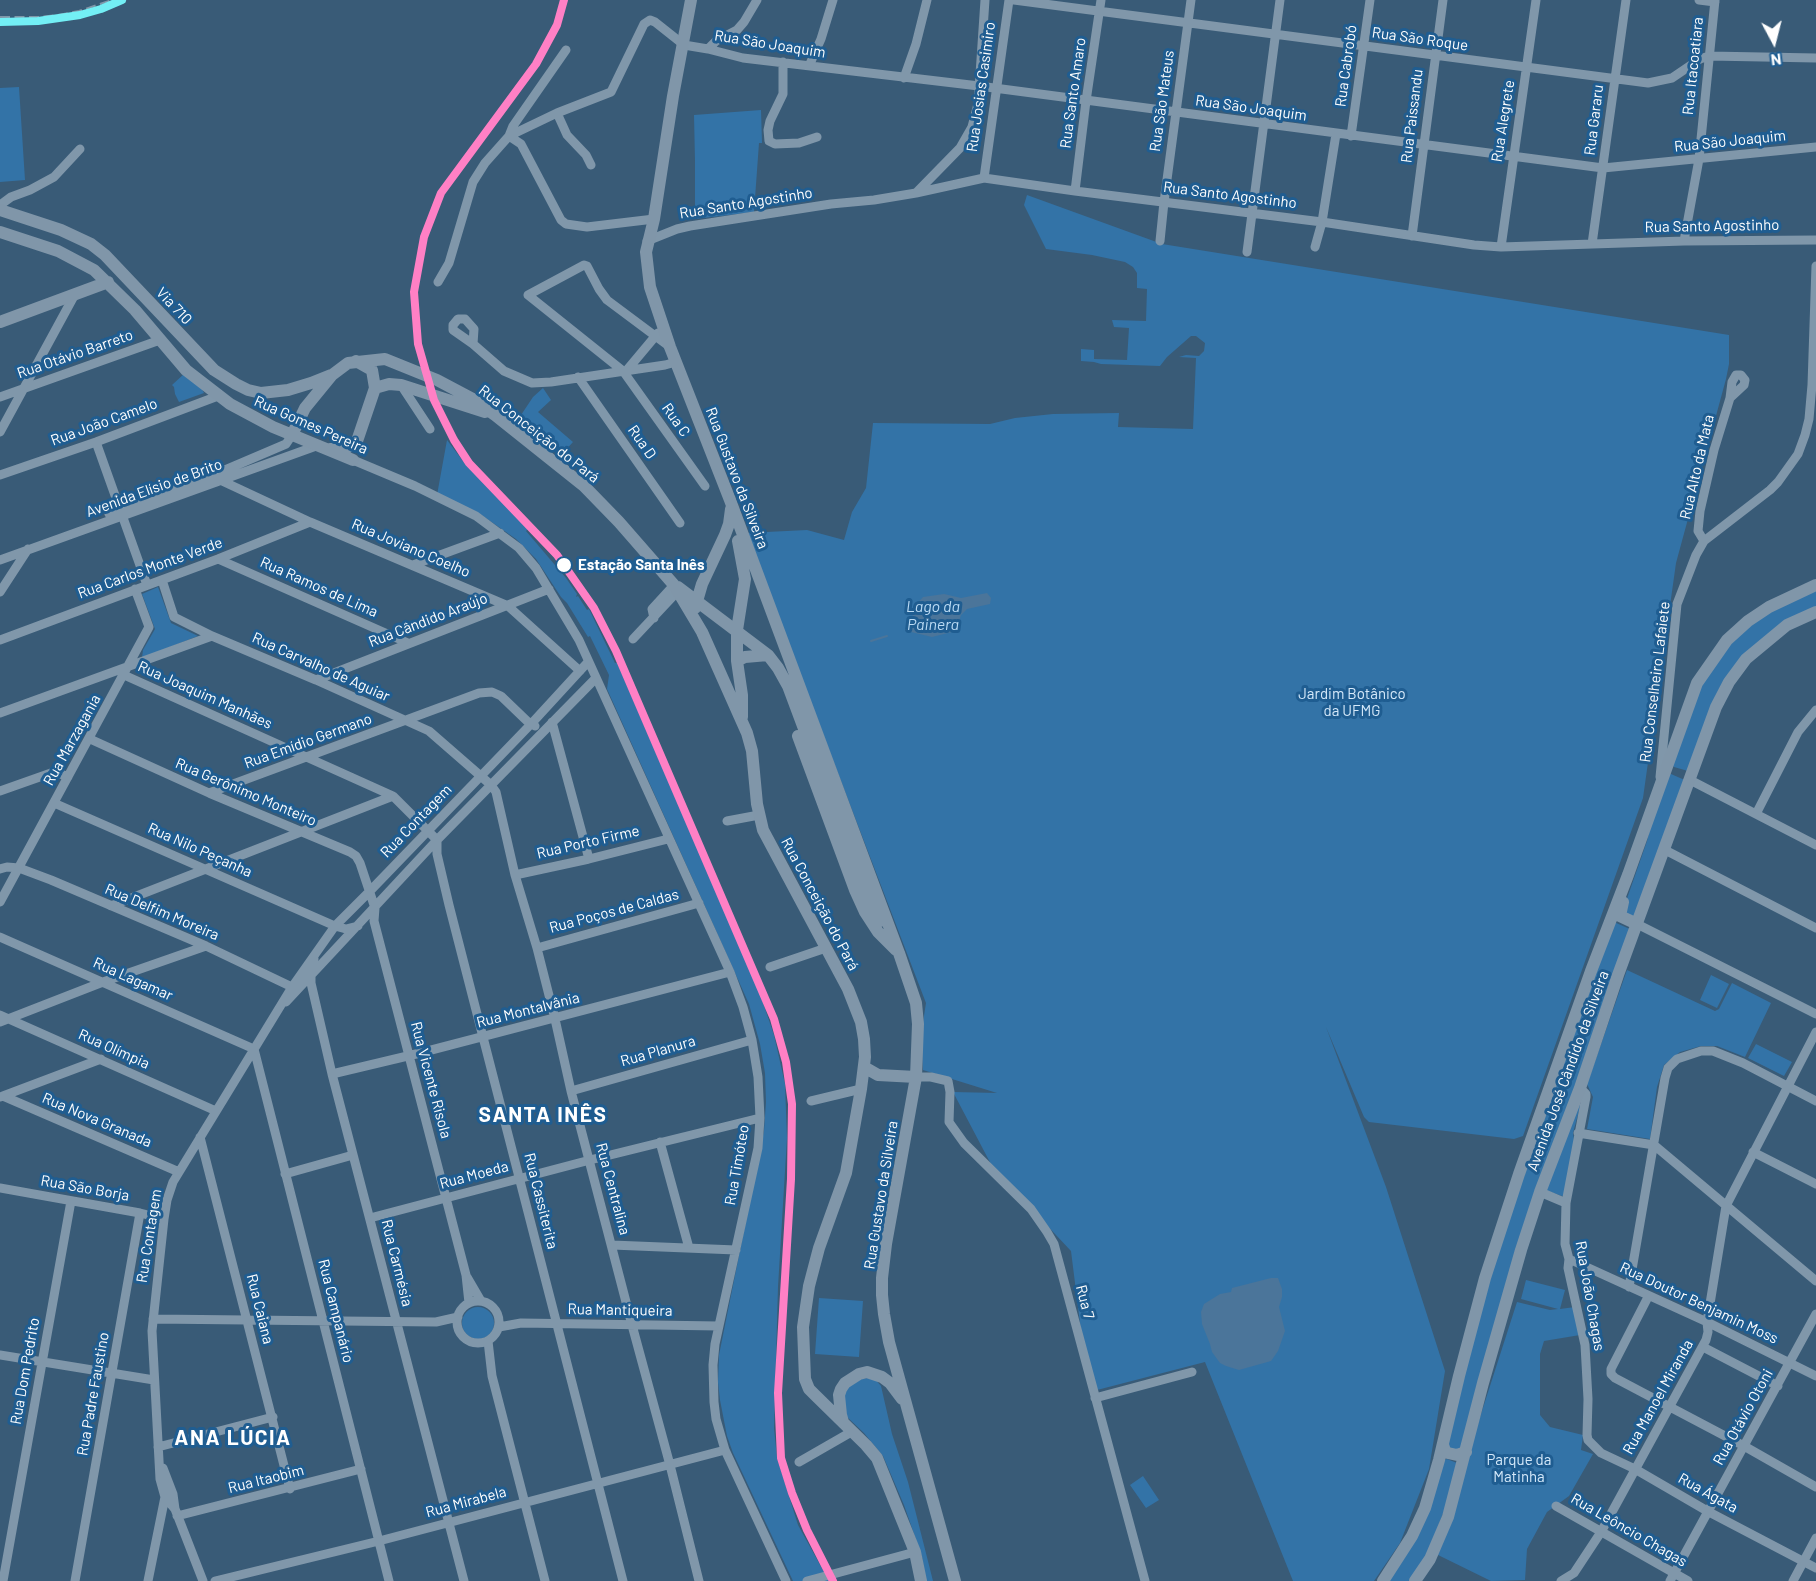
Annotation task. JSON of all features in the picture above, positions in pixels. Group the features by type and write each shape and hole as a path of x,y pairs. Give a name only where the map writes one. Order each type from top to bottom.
{"main road":[{"name":"Rua Gustavo da Silveira","path":"691,0 654,219 647,241 650,287 670,347 899,952 917,1010 916,1077 886,1244 882,1278 884,1314 954,1581"},
{"name":"Via 710","path":"4,208 91,244 105,255 214,370 236,384 261,393 288,390 332,375"},
{"name":"Rua Gomes Pereira","path":"0,232 72,258 94,270 135,310 186,370 219,396 245,412 292,435 358,462"},
{"path":"0,322 108,282"},
{"name":"Rua Conceição do Pará","path":"356,361 385,359 419,372 471,398 495,415 584,486 619,522 676,588 702,632 742,722 752,751 759,815 763,830 848,989 861,1022 865,1048 861,1089 846,1173 819,1248 809,1286 803,1327 805,1379 809,1389 877,1458 915,1552 921,1581"},
{"path":"292,435 305,408 332,375 342,366 356,361 372,370 375,376 375,388 356,444 358,462"},
{"path":"375,388 389,384 401,385 495,415"},
{"path":"324,447 342,449 356,444"},
{"path":"693,615 702,584 729,524 731,505"},
{"path":"731,505 745,579 737,630 742,722"},
{"path":"676,588 702,584"},
{"name":"Avenida José Cândido da Silveira","path":"1383,1581 1406,1546 1421,1517 1439,1461 1485,1278 1519,1174 1575,1016 1669,766 1685,712 1697,683 1727,640 1748,621 1769,607 1816,585"},
{"name":"Rua Gustavo da Silveira","path":"676,588 737,630 768,655 778,668 797,709 866,895 899,952"},
{"name":"Avenida José Cândido da Silveira","path":"1415,1581 1430,1559 1444,1529 1521,1250 1540,1192 1580,1088 1618,975 1716,707 1729,682 1746,659 1787,625 1816,612"},
{"path":"737,661 745,657 768,655"},
{"path":"1669,766 1674,772 1690,780"},
{"path":"1628,875 1629,886 1620,908 1620,914 1637,924"},
{"path":"864,1067 878,1075 916,1077"},
{"path":"849,1428 841,1415 839,1395 845,1383 859,1374 867,1372 882,1377 890,1383 906,1404"},
{"path":"1443,1445 1448,1454 1457,1455 1466,1452"},
{"path":"1439,1461 1442,1458 1456,1459 1462,1467"}],"street":[{"path":"708,49 716,41 737,30 757,0"},
{"path":"809,66 821,39 833,0"},
{"path":"904,78 916,44 927,0"},
{"path":"916,193 960,148 972,127 978,105 985,0"},
{"name":"Rua Josias Casimiro","path":"984,178 1009,0"},
{"name":"Rua São Roque","path":"1014,0 1435,57 1648,83 1677,75 1700,59 1709,56"},
{"name":"Rua Santo Amaro","path":"1075,191 1101,0"},
{"name":"Rua São Mateus","path":"1160,241 1191,0"},
{"path":"1247,252 1281,0"},
{"name":"Rua Cabrobó","path":"1351,136 1370,0"},
{"name":"Rua Paissandu","path":"1412,236 1443,0"},
{"name":"Rua Alegrete","path":"1501,247 1536,0"},
{"name":"Rua Gararu","path":"1592,244 1626,0"},
{"path":"1699,0 1715,1"},
{"name":"Rua Itacoatiara","path":"1684,241 1699,159 1715,1"},
{"path":"509,136 557,113 611,92 647,21 656,22 684,45"},
{"name":"Rua São Joaquim","path":"684,45 743,58 979,86 1603,168 1816,147"},
{"path":"438,282 449,263 473,182 485,163 509,136 513,126 566,50"},
{"path":"1709,56 1816,58"},
{"path":"783,62 783,94 770,121 769,141 775,144 798,143 817,136"},
{"path":"557,113 567,135 586,155 591,165"},
{"path":"1315,247 1322,222 1336,134"},
{"path":"509,136 521,144 561,220 566,224 587,227 654,219"},
{"path":"4,208 54,177 80,149"},
{"name":"Rua Santo Agostinho","path":"647,241 690,226 916,193 984,178 1322,222 1474,245 1501,247 1684,241 1816,240"},
{"name":"Rua C","path":"655,337 607,300 588,266 528,295 625,370 705,486"},
{"name":"Rua Conselheiro Lafaiete","path":"1659,789 1677,604 1696,555 1704,541 1770,490 1782,477 1798,454 1813,419 1816,266"},
{"path":"0,432 74,296"},
{"path":"625,370 663,326"},
{"path":"655,337 670,347"},
{"name":"Rua Otávio Barreto","path":"0,397 160,340"},
{"path":"473,344 504,370 532,382 551,382 676,362"},
{"name":"Rua D","path":"578,377 680,523"},
{"path":"401,385 430,429"},
{"name":"Rua João Camelo","path":"0,475 219,396"},
{"name":"Rua Alto da Mata","path":"1704,541 1698,531 1700,511 1714,450 1730,398"},
{"name":"Avenida Elísio de Brito","path":"0,560 219,476 286,444 292,435"},
{"path":"96,442 147,585"},
{"name":"Avenida Elísio de Brito","path":"219,476 324,447"},
{"name":"Rua Gomes Pereira","path":"358,462 415,486 476,516 500,532 524,553 549,589 579,640 588,662"},
{"name":"Rua Joviano Coelho","path":"219,476 310,522 508,606 580,671"},
{"name":"Rua Carlos Monte Verde","path":"0,640 218,559 310,522"},
{"path":"412,565 500,532"},
{"path":"0,592 22,550"},
{"name":"Avenida Elísio de Brito","path":"0,554 22,550"},
{"name":"Rua Ramos de Lima","path":"218,559 408,643"},
{"path":"0,566 5,579"},
{"name":"Rua Carvalho de Aguiar","path":"162,579 174,617 212,636 417,725 438,737 481,776"},
{"path":"633,639 654,618 652,609 676,588"},
{"name":"Rua Marzagania","path":"0,902 149,627 135,589"},
{"name":"Rua Cândido Araújo","path":"316,680 549,589"},
{"path":"0,713 126,672 212,636"},
{"name":"Rua Contagem","path":"176,1513 165,1497 160,1479 153,1380 153,1318 164,1219 169,1194 179,1172 322,942 588,662"},
{"name":"Rua Timóteo","path":"588,662 730,972 752,1040 758,1077 760,1118 758,1148 715,1344 714,1402 725,1450 786,1581"},
{"name":"Rua Joaquim Manhães","path":"126,672 393,796 428,831"},
{"name":"Rua Contagem","path":"278,1010 437,840 596,678"},
{"name":"Rua Emídio Germano","path":"208,793 479,693 492,692 501,696 542,732"},
{"path":"1756,814 1798,732 1816,710"},
{"path":"552,722 589,859"},
{"name":"Rua Gerônimo Monteiro","path":"90,739 208,793 350,852 360,863 369,892"},
{"path":"1662,748 1669,766"},
{"path":"0,791 51,773 56,772 68,777"},
{"name":"Rua Centralina","path":"481,776 496,792 515,875 537,948 571,1091 699,1581"},
{"path":"1690,780 1816,845"},
{"path":"111,906 393,796"},
{"name":"Rua Nilo Peçanha","path":"54,803 335,926"},
{"path":"727,821 759,815"},
{"path":"428,831 437,840"},
{"name":"Rua Porto Firme","path":"515,875 589,859 668,838"},
{"name":"Rua Cassiterita","path":"437,840 436,854 623,1581"},
{"path":"1665,850 1816,928"},
{"path":"0,869 19,868"},
{"name":"Rua Delfim Moreira","path":"19,868 206,946 292,987"},
{"name":"Rua Vicente Risola","path":"369,892 375,908 374,921 466,1275 469,1303"},
{"name":"Rua Poços de Caldas","path":"537,948 699,903"},
{"path":"355,907 359,915 366,918"},
{"path":"1637,924 1816,1014"},
{"path":"335,926 346,929 358,926"},
{"name":"Rua Lagamar","path":"0,937 254,1049"},
{"path":"3,1019 206,946"},
{"path":"770,967 826,948"},
{"name":"Rua Carmésia","path":"317,951 311,969 311,983 332,1074 464,1581"},
{"name":"Rua Montalvânia","path":"332,1074 555,1019 730,972"},
{"name":"Rua Olímpia","path":"3,1019 101,1059 216,1111"},
{"name":"Rua Manoel Miranda","path":"1561,1581 1574,1577 1703,1347 1708,1332 1707,1322 1726,1206 1816,1032"},
{"name":"Rua Planura","path":"571,1091 752,1040"},
{"name":"Rua Campanário","path":"254,1049 389,1581"},
{"path":"1629,1287 1668,1068 1677,1059 1687,1054 1713,1051 1743,1063 1816,1101"},
{"path":"1,1097 101,1059"},
{"name":"Rua 7","path":"917,1062 931,1077 948,1081 949,1122 964,1143 1031,1209 1054,1245 1144,1581"},
{"path":"916,1077 931,1077"},
{"name":"Rua João Chagas","path":"1580,1088 1586,1097 1566,1203 1565,1244 1585,1345 1588,1440"},
{"path":"811,1101 861,1089"},
{"name":"Rua Nova Granada","path":"1,1097 179,1172"},
{"name":"Rua Moeda","path":"370,1218 760,1118"},
{"path":"1578,1133 1654,1145 1816,1281"},
{"name":"Rua Caiana","path":"200,1137 290,1489"},
{"path":"660,1142 689,1248"},
{"path":"1754,1152 1816,1184"},
{"path":"285,1174 353,1155"},
{"name":"Rua São Borja","path":"0,1190 164,1219"},
{"path":"1540,1192 1566,1203"},
{"name":"Rua Dom Pedrito","path":"3,1581 71,1201"},
{"name":"Rua Padre Faustino","path":"75,1581 140,1213"},
{"path":"612,1245 736,1250"},
{"name":"Rua Doutor Benjamin Moss","path":"1569,1259 1707,1322 1816,1376"},
{"name":"Rua Vicente Risola","path":"466,1275 481,1301"},
{"path":"1648,1296 1611,1369 1611,1374 1816,1487"},
{"path":"481,1301 492,1306 499,1316 499,1327 493,1337 484,1342 466,1340 458,1329 460,1311 469,1303 481,1301"},
{"name":"Rua Otávio Otoni","path":"1673,1578 1816,1314"},
{"name":"Rua Mantiqueira","path":"499,1316 521,1323 719,1326"},
{"path":"153,1318 436,1322 458,1317"},
{"path":"436,1322 458,1329"},
{"name":"Rua Mantiqueira","path":"499,1327 521,1323"},
{"path":"484,1342 545,1581"},
{"path":"1703,1347 1778,1386"},
{"path":"0,1355 153,1380"},
{"path":"1095,1398 1192,1372"},
{"path":"158,1447 273,1417"},
{"path":"799,1462 849,1428"},
{"name":"Rua Ágata","path":"1588,1440 1601,1453 1635,1469 1709,1512 1816,1569"},
{"name":"Rua Mirabela","path":"215,1581 379,1541 725,1450"},
{"name":"Rua Contagem","path":"159,1460 173,1494 176,1513 203,1581"},
{"name":"Rua Itaobim","path":"176,1513 290,1489 361,1469"},
{"path":"148,1581 165,1497"},
{"name":"Rua Leôncio Chagas","path":"1556,1506 1673,1578 1688,1581"},
{"path":"160,1521 166,1513 176,1513"},
{"path":"1793,1581 1816,1538"},
{"path":"807,1581 915,1552"}],"green space":[{"path":"19,87 25,180 0,182 0,88"},
{"path":"761,110 762,143 759,143 754,212 695,219 693,208 695,207 694,115"},
{"name":"Jardim Botânico da UFMG","path":"1027,195 1162,244 1729,335 1729,364 1726,379 1676,563 1643,798 1523,1136 1514,1139 1369,1122 1364,1117 1326,1027 1386,1187 1445,1371 1429,1469 1400,1543 1374,1581 1293,1581 1205,1362 1097,1390 1082,1339 1071,1251 993,1168 953,1092 997,1093 923,1070 921,1035 926,1003 746,533 807,530 844,540 852,512 866,488 873,423 990,424 1015,418 1053,414 1119,413 1118,427 1193,429 1196,358 1179,357 1199,356 1204,351 1205,343 1196,336 1191,336 1160,366 1081,361 1081,349 1094,350 1094,359 1127,360 1129,328 1114,327 1112,320 1146,321 1147,289 1137,288 1137,273 1125,262 1046,249 1024,205"},
{"path":"185,373 204,393 179,402 172,385"},
{"path":"543,388 551,400 538,412 573,442 562,454 539,436 542,432 521,415 533,397"},
{"path":"447,440 466,465 528,529 526,531 566,578 577,594 576,597 578,596 587,610 589,609 617,663 759,991 774,1035 785,1084 787,1138 778,1287 774,1428 777,1458 798,1525 829,1581 793,1581 733,1453 720,1400 719,1355 764,1131 765,1073 749,1004 607,689 609,675 590,636 588,637 536,559 516,539 480,514 437,495"},
{"path":"158,587 171,623 198,636 142,658 143,650 155,629 142,594"},
{"path":"1816,589 1816,609 1742,658 1688,771 1674,767 1672,765 1700,685 1724,651 1741,633 1772,610"},
{"path":"1668,774 1687,781 1634,919 1623,910"},
{"path":"1614,922 1632,930 1594,1036 1464,1450 1447,1449 1471,1344 1503,1235"},
{"path":"1627,970 1715,1011 1719,1009 1732,983 1771,1003 1745,1057 1717,1046 1701,1046 1680,1052 1664,1065 1657,1087 1650,1139 1587,1129 1593,1097 1587,1084"},
{"path":"1711,975 1729,984 1717,1008 1700,1000"},
{"path":"1756,1044 1792,1062 1784,1076 1748,1058"},
{"path":"1579,1099 1580,1107 1573,1133 1574,1140 1565,1195 1562,1196 1545,1190"},
{"name":"Parque da Matinha","path":"1526,1280 1565,1290 1560,1309 1575,1307 1580,1335 1544,1341 1540,1354 1540,1415 1550,1427 1583,1435 1581,1450 1593,1454 1569,1496 1547,1512 1527,1549 1525,1580 1491,1581 1436,1554 1517,1302 1550,1310 1558,1309 1521,1299"},
{"path":"819,1298 863,1301 859,1357 815,1354"},
{"path":"478,1307 489,1312 494,1323 489,1334 478,1339 467,1334 462,1323 467,1312"},
{"path":"875,1379 881,1386 933,1581 926,1581 922,1557 904,1505 883,1456 846,1416 844,1394 857,1380"},
{"path":"1444,1460 1457,1463 1460,1467 1427,1557 1410,1581 1387,1581"},
{"path":"1143,1476 1159,1500 1146,1508 1130,1485"}],"water":[{"name":"Lago da Painera","path":"987,593 991,598 990,604 967,609 961,615 956,631 932,637 911,632 909,622 915,606 923,597 944,594 961,598"},
{"path":"1278,1278 1282,1289 1279,1307 1285,1331 1278,1351 1271,1361 1239,1370 1220,1363 1212,1352 1202,1324 1201,1312 1204,1304 1220,1294 1231,1292 1232,1288"}],"waterway":[{"path":"871,641 887,636"}],"railway":[{"path":"0,17 58,15 112,0"}],"transit line":[{"path":"0,22 38,21 80,15 122,0"},
{"path":"564,0 557,25 536,64 441,193 424,237 414,292 418,344 434,400 454,440 469,463 557,555 594,608 616,651 774,1019 786,1062 792,1104 791,1179 778,1393 781,1458 807,1530 833,1581"}],"place":[{"name":"Estação Santa Inês","path":"564,565"}],"district":[{"name":"SANTA INÊS","path":"543,1115"},
{"name":"ANA LÚCIA","path":"233,1438"}]}
